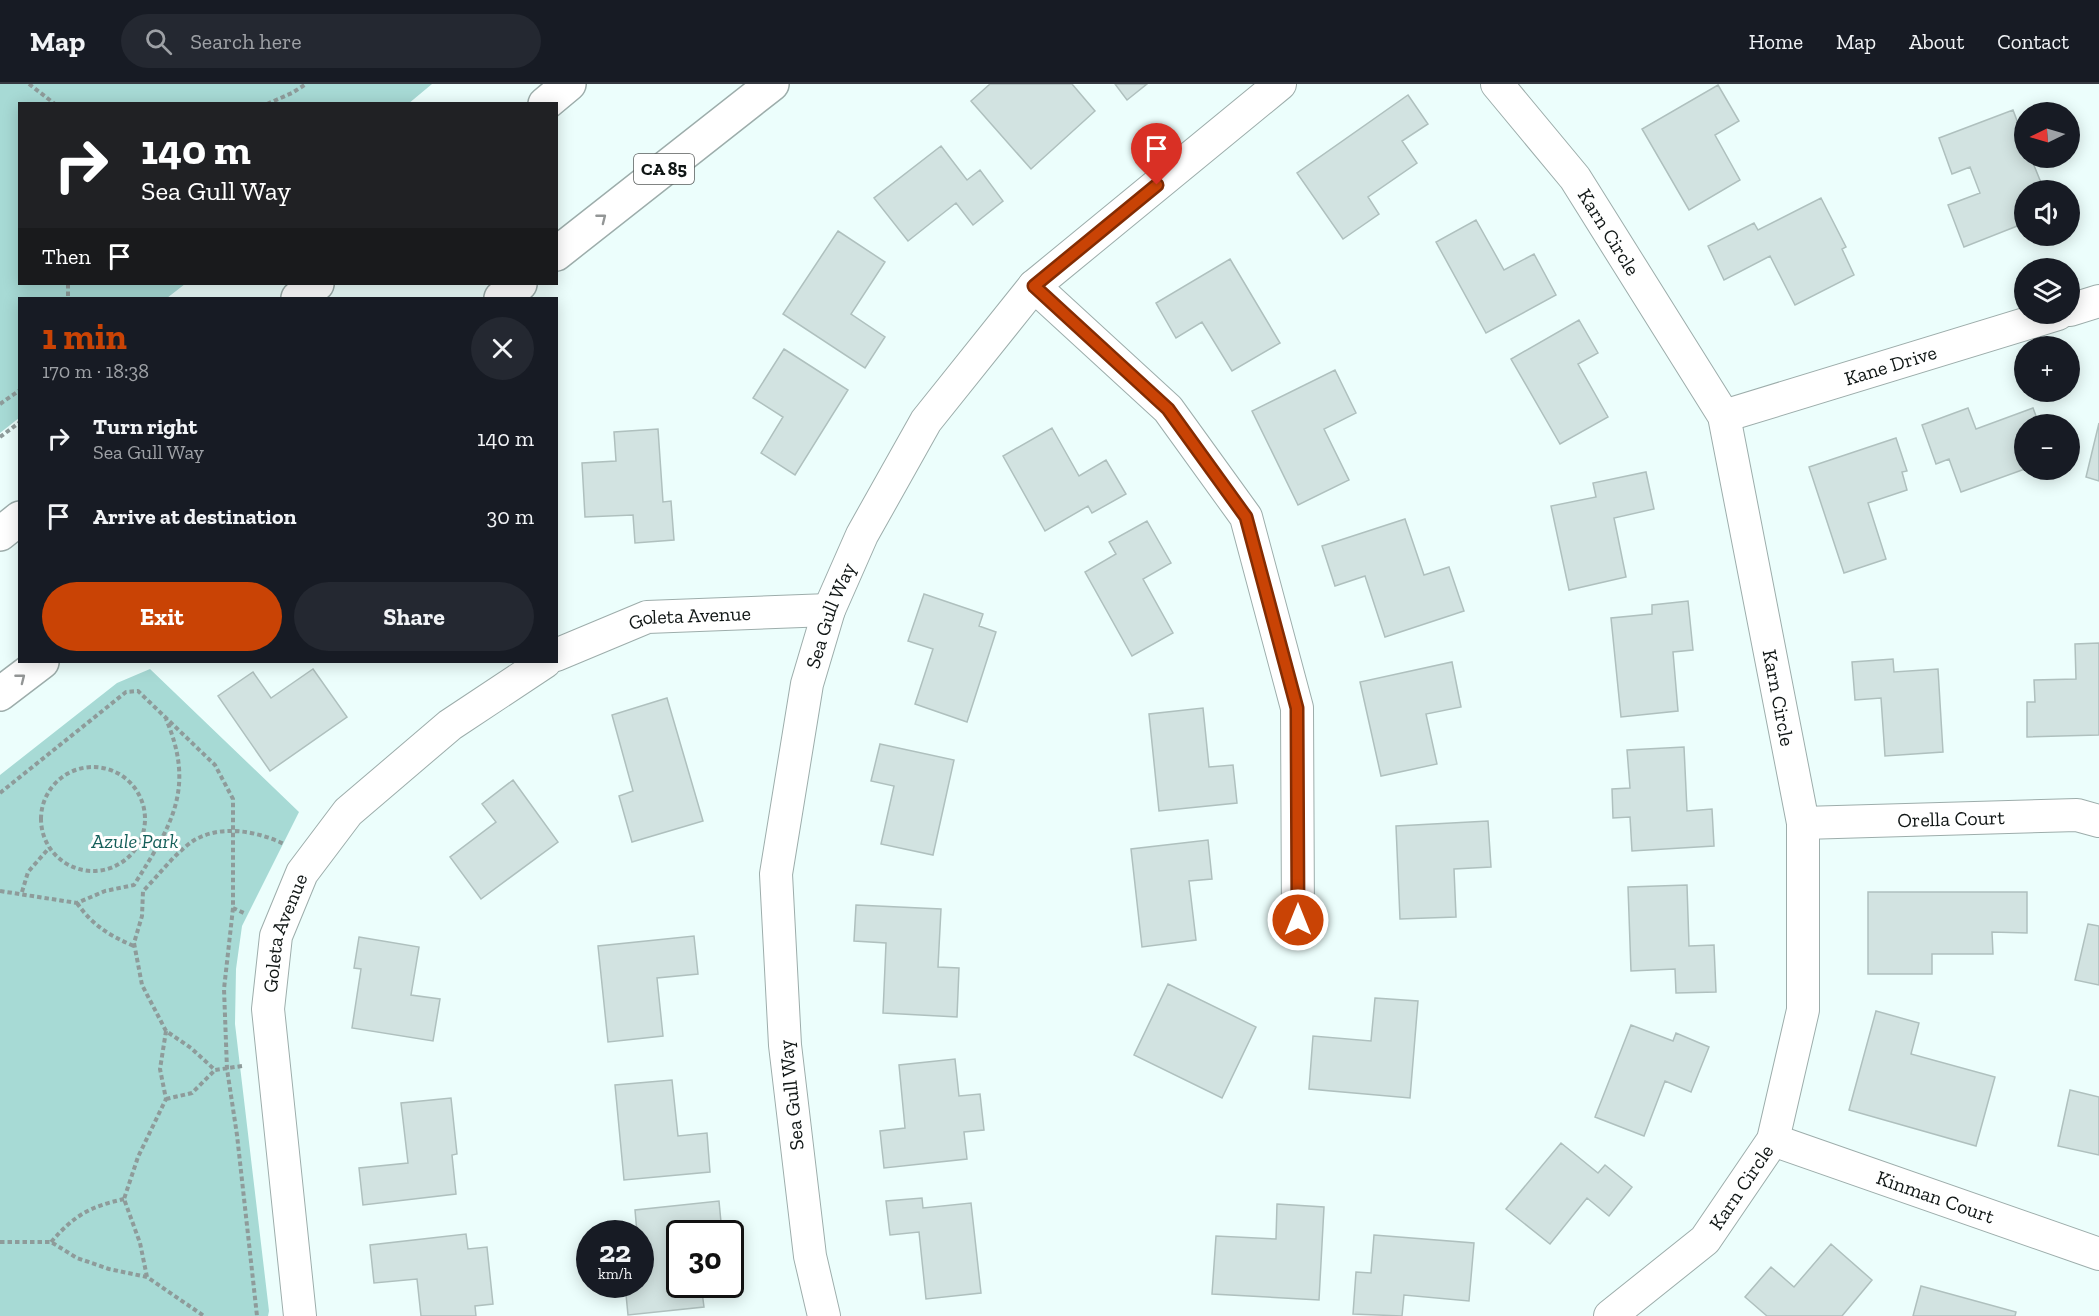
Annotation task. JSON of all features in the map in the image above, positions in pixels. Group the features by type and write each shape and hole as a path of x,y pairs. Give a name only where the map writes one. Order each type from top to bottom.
{"highway":[{"path":"547,102 569,84"},
{"name":"CA 85","path":"558,252 772,84"},
{"path":"299,297 316,285"},
{"path":"502,297 519,285"},
{"path":"0,534 18,520"},
{"path":"0,694 41,663"}],"street":[{"name":"Sea Gull Way","path":"824,1316 810,1256 785,1045 776,873 807,684 828,610 862,535 926,420 1034,286 1280,84"},
{"name":"Karn Circle","path":"1497,84 1575,178 1724,416 1803,823 1803,1010 1773,1140 1705,1240 1610,1316"},
{"path":"1034,286 1168,409 1246,517 1297,708 1298,920"},
{"path":"2080,307 2099,301"},
{"name":"Kane Drive","path":"1724,416 2025,324"},
{"name":"Goleta Avenue","path":"558,654 647,617 828,610"},
{"name":"Goleta Avenue","path":"300,1316 268,1009 276,936 302,873 348,812 450,725 543,663"},
{"name":"Orella Court","path":"1803,823 2077,815 2099,820"},
{"name":"Kinman Court","path":"1773,1140 2099,1254"}],"path":[{"path":"29,84 52,102"},
{"path":"272,102 306,84"},
{"path":"0,404 18,391"},
{"path":"0,437 18,424"},
{"path":"0,794 126,692 138,691 215,765 225,780 233,799 234,829 233,909 224,989 227,1069 237,1135 257,1316"},
{"path":"134,885 168,831 179,796 176,747 164,715"},
{"path":"97,767 113,771 127,780 138,793 144,809 144,827 138,844 120,862 95,871 77,869 62,861 49,848 42,833 40,816 44,800 52,785 65,774 80,768 97,767"},
{"path":"215,1070 191,1048 165,1031 142,985 135,947 142,916 143,891 194,841 234,829 279,842 313,859"},
{"path":"22,892 28,872 49,848"},
{"path":"0,891 22,892 76,903 105,891 134,885 143,891"},
{"path":"76,903 87,918 108,935 135,947"},
{"path":"233,909 246,914"},
{"path":"147,1277 140,1243 124,1199 138,1157 166,1099 160,1069 165,1031"},
{"path":"166,1099 192,1093 215,1070 243,1066"},
{"path":"51,1242 72,1219 95,1206 124,1199"},
{"path":"0,1242 51,1242 77,1258 109,1269 147,1277 204,1316"}],"green space":[{"path":"0,84 432,84 410,102 18,102 18,285 184,285 168,297 18,297 18,419 0,433"},
{"name":"Azule Park","path":"150,669 299,812 242,926 236,969 235,1024 268,1316 0,1316 0,775 117,683"}],"building":[{"path":"990,84 1072,84 1095,111 1031,169 971,101"},
{"path":"1115,84 1147,84 1127,100"},
{"path":"1718,85 1739,121 1715,135 1740,180 1689,210 1642,129"},
{"path":"1408,95 1428,124 1402,141 1417,163 1368,197 1379,214 1343,239 1297,173"},
{"path":"2013,110 2014,168 2035,168 2040,180 2014,180 2014,227 1964,247 1948,205 1980,193 1970,167 1952,174 1939,138"},
{"path":"941,146 967,180 980,170 1003,201 973,225 956,203 908,241 874,198"},
{"path":"1821,198 1846,247 1842,249 1854,275 1795,305 1770,256 1724,280 1708,246 1754,223 1758,230"},
{"path":"1476,220 1504,270 1534,254 1556,295 1486,333 1436,242"},
{"path":"838,231 885,262 851,314 885,337 865,368 783,314"},
{"path":"1230,259 1280,343 1232,371 1202,322 1176,338 1156,303"},
{"path":"1579,320 1598,353 1578,364 1608,417 1560,444 1511,359"},
{"path":"784,349 848,390 795,475 761,453 783,417 753,398"},
{"path":"1335,370 1356,413 1324,429 1349,480 1298,505 1252,411"},
{"path":"1968,408 1976,429 2014,415 2014,473 1961,492 1949,459 1936,464 1922,425"},
{"path":"2033,408 2035,414 2017,414"},
{"path":"2099,423 2099,481 2086,477"},
{"path":"1052,428 1079,476 1106,460 1126,494 1092,513 1088,506 1045,531 1003,456"},
{"path":"658,429 663,502 671,501 674,540 635,543 633,515 585,517 582,463 616,461 614,432"},
{"path":"1896,438 1907,471 1902,472 1907,490 1868,503 1886,559 1844,573 1809,467"},
{"path":"1646,472 1654,509 1614,518 1626,577 1569,590 1551,506 1596,497 1593,483"},
{"path":"1405,519 1424,575 1449,567 1464,611 1385,637 1365,576 1335,586 1322,546"},
{"path":"1147,521 1171,563 1143,579 1173,633 1132,656 1085,572 1116,554 1109,542"},
{"path":"924,594 983,614 979,626 996,632 967,722 915,704 933,649 908,641"},
{"path":"1688,601 1693,650 1673,652 1678,711 1621,717 1611,618 1652,614 1652,605"},
{"path":"2099,643 2099,735 2027,737 2027,702 2035,702 2034,680 2076,679 2075,644"},
{"path":"1893,659 1894,672 1938,669 1943,752 1885,756 1881,698 1855,700 1852,662"},
{"path":"1452,662 1461,707 1426,714 1437,764 1381,776 1360,682"},
{"path":"313,669 347,717 270,771 218,696 253,672 271,698"},
{"path":"667,698 703,821 632,842 619,796 633,791 612,715"},
{"path":"1203,708 1209,767 1233,765 1237,803 1159,811 1149,714"},
{"path":"880,744 954,760 933,855 881,844 894,786 871,781"},
{"path":"1684,747 1687,811 1712,809 1714,846 1632,851 1630,817 1613,818 1612,789 1630,788 1627,750"},
{"path":"513,780 558,842 481,899 450,857 496,822 482,804"},
{"path":"1488,821 1491,867 1454,869 1456,917 1400,919 1396,826"},
{"path":"1208,840 1212,879 1189,881 1196,940 1142,947 1131,849"},
{"path":"1687,885 1689,946 1714,945 1716,992 1676,993 1675,969 1631,971 1628,887"},
{"path":"1868,892 2027,892 2027,933 1992,932 1993,954 1932,954 1932,974 1868,974"},
{"path":"856,905 941,909 938,967 959,968 957,1017 883,1013 886,943 854,941"},
{"path":"2088,924 2099,926 2099,985 2075,980"},
{"path":"694,936 698,974 657,978 663,1036 608,1042 598,946"},
{"path":"359,937 419,947 411,995 440,999 433,1041 352,1028 361,969 354,968"},
{"path":"1168,984 1256,1027 1222,1098 1134,1055"},
{"path":"1375,998 1418,1001 1410,1098 1309,1089 1313,1036 1371,1041"},
{"path":"1876,1011 1919,1023 1911,1054 1995,1077 1976,1146 1849,1110"},
{"path":"1631,1025 1673,1041 1676,1033 1709,1047 1691,1092 1665,1081 1644,1136 1595,1117"},
{"path":"955,1059 959,1096 980,1094 984,1130 964,1132 967,1159 884,1168 880,1131 905,1128 899,1065"},
{"path":"672,1080 678,1136 707,1133 710,1172 624,1180 615,1085"},
{"path":"2070,1090 2099,1097 2099,1155 2058,1146"},
{"path":"451,1098 457,1154 452,1155 456,1194 363,1205 359,1168 408,1163 401,1103"},
{"path":"1561,1143 1598,1173 1605,1165 1632,1187 1609,1216 1587,1198 1550,1244 1506,1209"},
{"path":"922,1198 923,1208 971,1203 981,1293 926,1299 919,1232 890,1235 886,1201"},
{"path":"719,1201 721,1220 666,1220 666,1298 703,1298 704,1307 628,1315 626,1298 654,1298 654,1220 636,1220 635,1210"},
{"path":"1277,1204 1324,1207 1319,1300 1212,1294 1216,1236 1276,1239"},
{"path":"466,1234 468,1249 487,1247 493,1304 475,1306 476,1316 421,1316 417,1279 374,1283 370,1245"},
{"path":"1374,1235 1474,1243 1469,1301 1404,1295 1402,1316 1353,1314 1356,1272 1371,1273"},
{"path":"1831,1244 1872,1280 1842,1316 1767,1316 1745,1297 1771,1267 1794,1287"},
{"path":"1921,1286 2016,1312 2015,1316 1913,1316"}],"route":[{"path":"1157,185 1034,286 1168,409 1246,517 1297,708 1298,920"}]}
